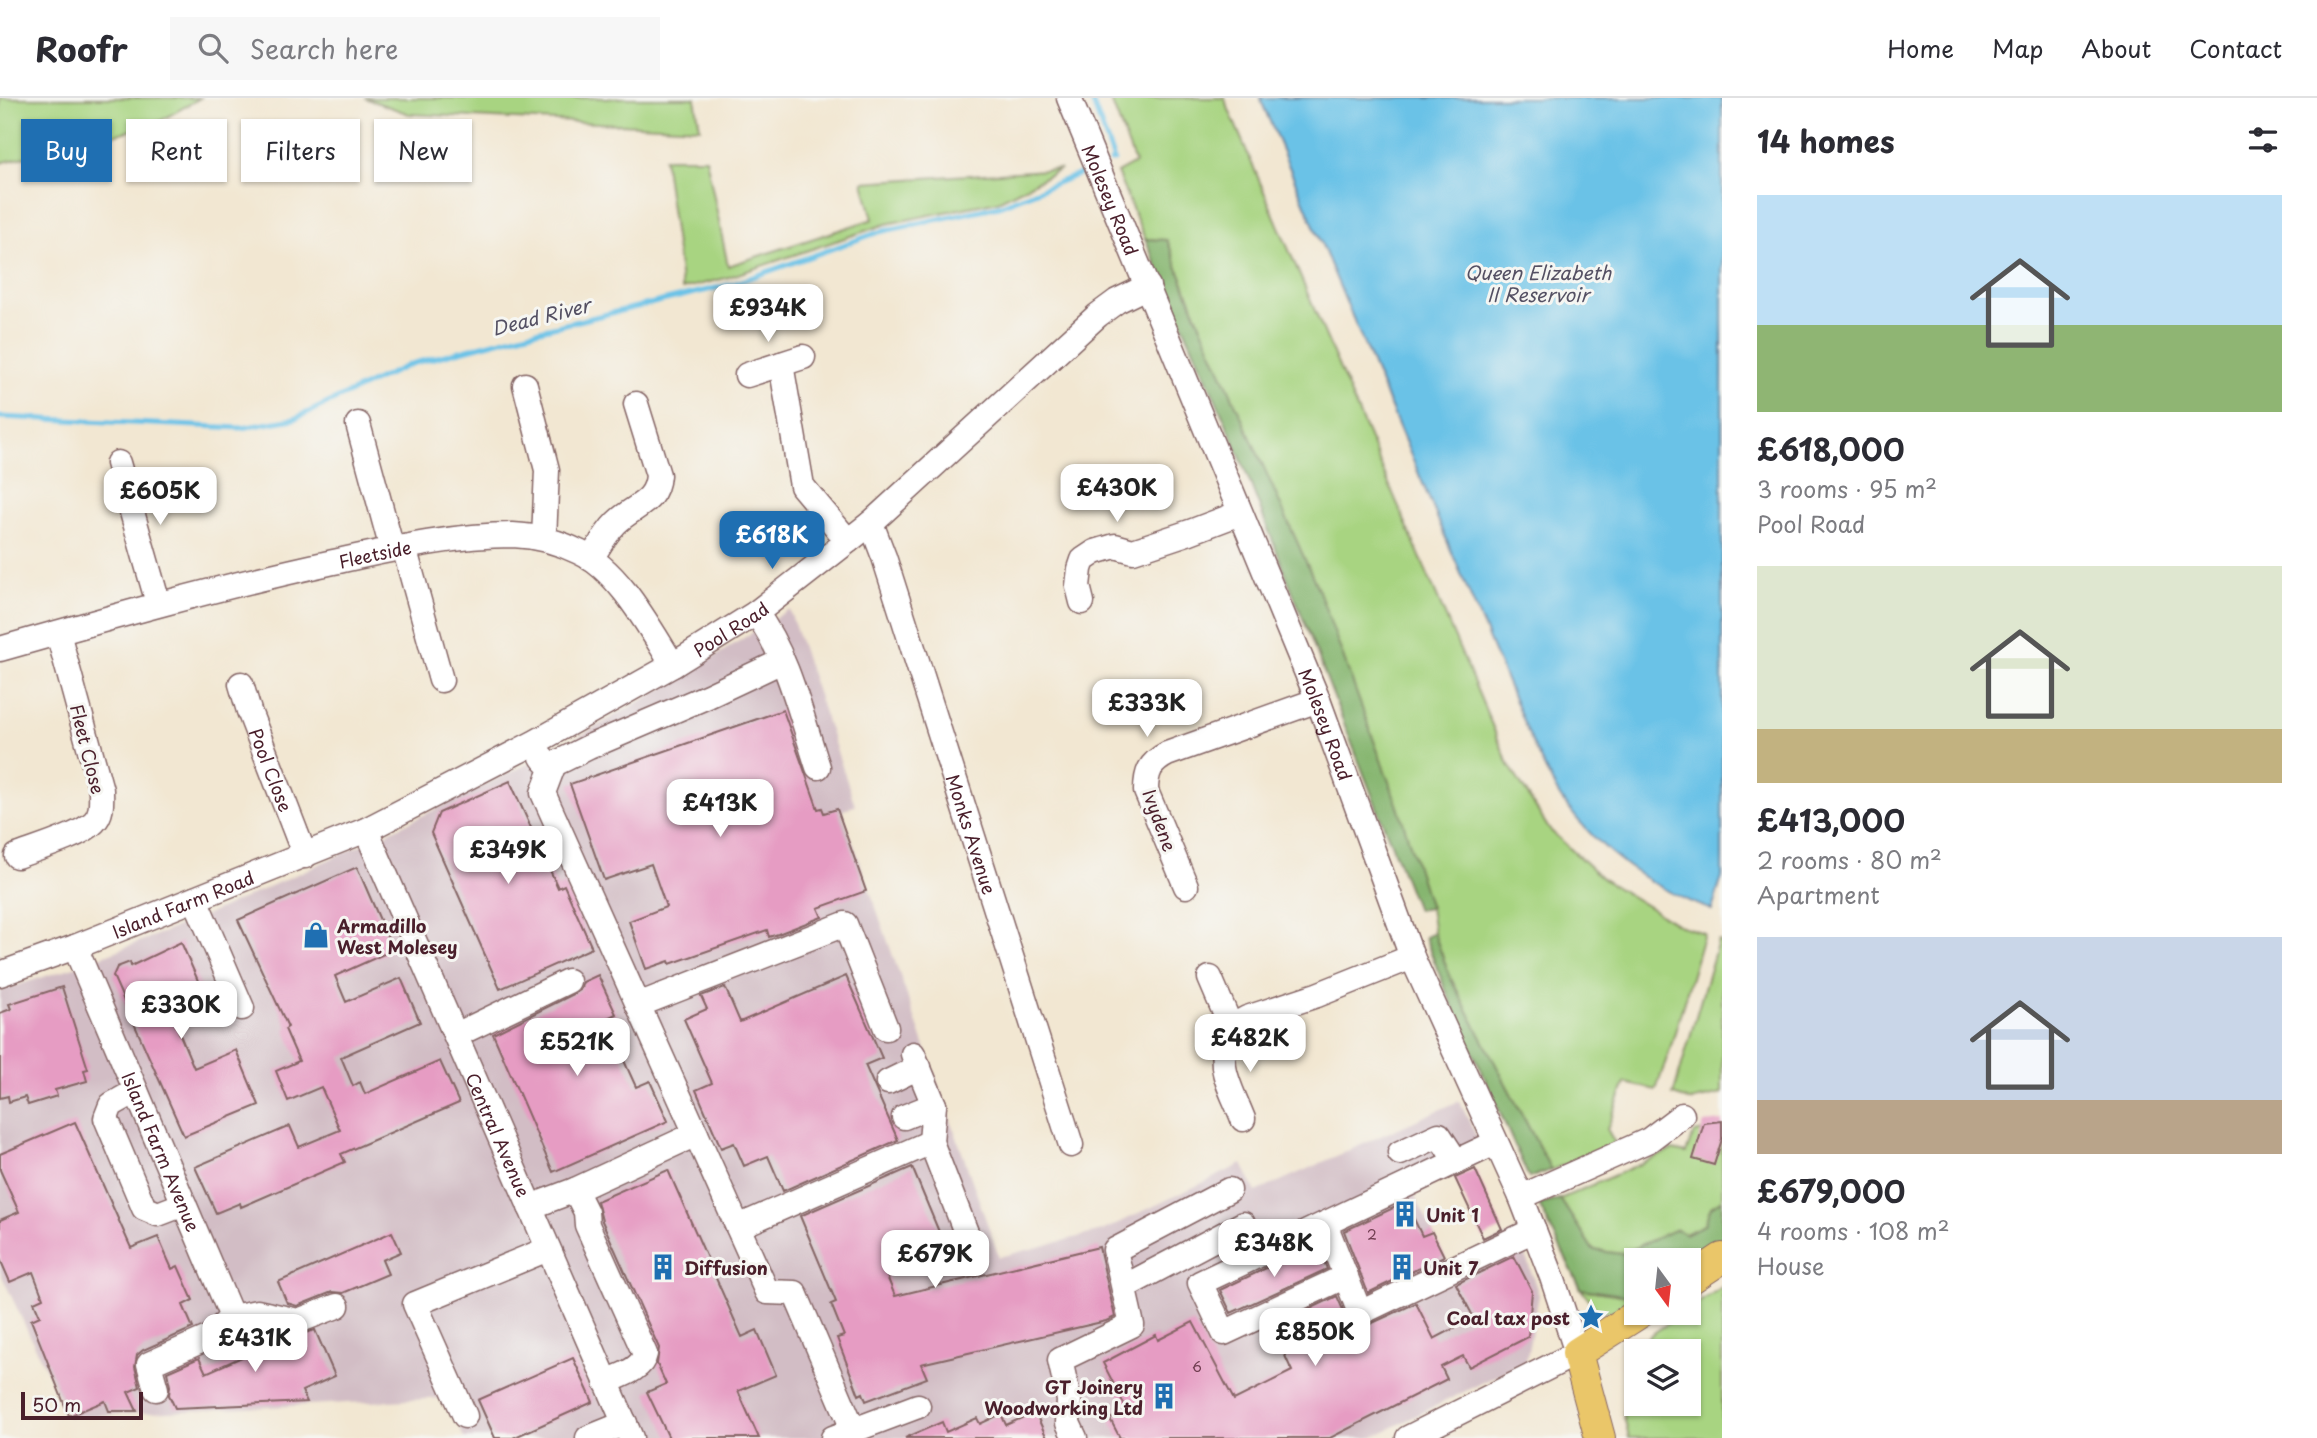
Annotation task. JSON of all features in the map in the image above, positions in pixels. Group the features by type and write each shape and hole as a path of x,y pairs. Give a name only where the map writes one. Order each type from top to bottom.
{"main road":[{"path":"1701,1272 1722,1258"},
{"path":"1600,1438 1577,1353 1624,1323"}],"street":[{"name":"Molesey Road","path":"1069,98 1318,700 1412,957 1521,1197 1577,1353"},
{"name":"Pool Road","path":"366,830 534,743 673,665 756,613 871,523 1098,315 1117,300 1149,286"},
{"path":"747,375 792,361 802,486 848,541"},
{"path":"525,385 547,470 544,539"},
{"path":"591,559 618,520 649,499 657,486 658,475 636,404"},
{"path":"358,424 441,680"},
{"path":"118,463 158,603"},
{"path":"1082,602 1078,586 1080,569 1083,559 1095,552 1115,546 1133,551 1240,513"},
{"name":"Monks Avenue","path":"871,523 884,556 1071,1145"},
{"name":"Fleetside","path":"0,649 158,603 303,568 455,538 514,535 544,539 581,552 591,559 622,586 673,665"},
{"path":"756,613 773,638 818,767"},
{"name":"Fleet Close","path":"17,856 79,832 94,823 102,808 101,790 58,633"},
{"path":"534,743 545,761 554,764 782,661"},
{"name":"Pool Close","path":"241,684 305,856"},
{"name":"Ivydene","path":"1185,886 1146,791 1146,776 1153,762 1167,754 1318,700"},
{"path":"554,764 543,793 767,1292 795,1293 843,1434 918,1406"},
{"name":"Island Farm Road","path":"0,974 75,947 366,830"},
{"name":"Central Avenue","path":"366,830 424,962 419,963 419,972 429,998 454,1048 459,1044 628,1430"},
{"path":"195,899 242,1008"},
{"path":"638,1005 845,924 886,1028"},
{"name":"Island Farm Avenue","path":"75,947 232,1317"},
{"path":"1243,1119 1222,1066 1223,1044 1231,1027 1247,1018 1317,995 1412,957"},
{"path":"1210,978 1231,1027"},
{"path":"459,1044 568,981"},
{"path":"888,1082 916,1061 934,1105 931,1142 974,1253"},
{"path":"136,1091 111,1105 106,1118 144,1208 158,1214 184,1204"},
{"path":"904,1117 934,1105"},
{"path":"1521,1197 1649,1140 1682,1115"},
{"path":"530,1207 575,1190 696,1134"},
{"path":"1400,1153 1439,1135 1456,1161"},
{"path":"738,1227 931,1142"},
{"path":"1346,1276 1224,1332 1200,1283 1495,1143"},
{"path":"575,1190 586,1213 587,1225 645,1354 643,1361 636,1368 606,1382"},
{"path":"1074,1438 1068,1423 1069,1400 1060,1360 1132,1325 1115,1250 1229,1190"},
{"path":"1124,1287 1243,1224"},
{"path":"1325,1224 1360,1313 1534,1230"},
{"path":"465,1416 415,1304 548,1249"},
{"path":"156,1389 149,1364 200,1343 232,1317 257,1312 298,1321 337,1306"},
{"path":"1408,1438 1577,1353"},
{"path":"588,1438 628,1430"}],"shaded area":[{"path":"789,609 855,805 842,811 999,1257 1102,1231 1242,1164 1256,1192 1459,1101 1487,1157 1412,1190 1449,1265 1517,1231 1539,1295 1526,1361 1371,1438 464,1438 447,1398 68,1417 0,1272 0,991 77,966 198,919 383,835 548,754 683,677"}],"green space":[{"path":"0,98 200,98 163,119 126,119 126,132 112,135 112,119 21,119 21,158 0,163"},
{"path":"365,98 695,98 700,128 409,114"},
{"path":"1110,98 1224,98 1509,765 1549,829 1603,879 1678,925 1704,933 1656,1090 1625,1083 1607,1129 1616,1145 1551,1170 1450,977 1434,933 1430,908 1167,240 1145,239 1117,173 1135,163"},
{"path":"664,158 706,158 728,266 873,219 863,182 1061,169 998,201 886,224 726,278 682,289"},
{"path":"1145,239 1167,240 1196,315 1319,591 1399,809 1430,908 1417,910 1231,434"},
{"path":"1434,933 1450,977 1551,1170 1529,1178 1425,937"},
{"path":"1718,941 1722,942 1722,1094 1691,1101 1673,1095"},
{"path":"1722,1127 1722,1200 1711,1207 1704,1225 1685,1234 1676,1229 1635,1248 1624,1248 1622,1254 1593,1250 1560,1199 1672,1150 1686,1153 1694,1133"},
{"path":"1560,1199 1593,1250 1624,1253 1624,1295 1581,1289 1539,1205"},
{"path":"1722,1200 1722,1243 1701,1257 1701,1248 1635,1248 1676,1229 1685,1234 1704,1225 1711,1207"},
{"path":"1722,1287 1722,1438 1629,1438 1624,1416 1701,1416 1701,1339 1647,1339 1666,1325 1701,1325 1701,1301"},
{"path":"1581,1289 1624,1295 1624,1306 1614,1312 1597,1311"}],"water":[{"name":"Queen Elizabeth II Reservoir","path":"1260,98 1722,98 1722,877 1712,910 1669,891 1629,867 1594,837 1555,789 1535,749"}],"building":[{"path":"783,710 818,809 822,808 824,813 837,809 866,891 818,908 822,917 778,934 769,937 767,930 670,964 669,961 646,969 629,921 666,907 651,864 604,880 570,784"},
{"path":"510,781 558,888 564,885 592,948 500,989 431,833 439,813"},
{"path":"357,867 393,950 335,976 346,1002 401,978 420,1022 341,1057 353,1086 360,1082 365,1094 440,1061 459,1103 341,1154 345,1162 241,1207 240,1203 216,1213 195,1167 290,1126 299,1147 340,1130 321,1087 288,1101 276,1071 299,1061 285,1029 288,1027 238,920"},
{"path":"181,942 210,1008 175,1023 194,1068 236,1050 259,1105 184,1136 113,976 117,967 130,962 131,966"},
{"path":"598,975 616,1014 605,1019 636,1087 650,1081 668,1121 553,1172 493,1034 574,994 580,990 583,982"},
{"path":"846,976 882,1058 865,1065 898,1140 783,1191 768,1156 744,1166 734,1143 721,1148 696,1090 712,1083 684,1019 707,1009 701,996 725,987 740,1022"},
{"path":"62,987 88,1069 84,1070 87,1081 55,1090 57,1096 28,1105 25,1097 9,1102 8,1096 0,1098 0,1013 11,1009 9,1004"},
{"path":"1722,1121 1722,1139 1714,1165 1693,1159 1704,1123"},
{"path":"75,1122 131,1248 158,1237 172,1269 178,1266 193,1300 183,1305 193,1328 137,1355 135,1367 140,1387 128,1392 137,1411 109,1411 105,1401 69,1416 31,1320 40,1316 34,1302 43,1298 33,1272 10,1282 0,1259 0,1220 19,1212 0,1170 0,1154"},
{"path":"912,1167 942,1239 882,1264 895,1296 1099,1247 1115,1317 921,1364 927,1378 866,1401 863,1393 859,1395 837,1338 844,1336 831,1304 836,1302 800,1216"},
{"path":"1475,1169 1502,1229 1483,1238 1455,1178"},
{"name":"Diffusion","path":"668,1170 742,1337 757,1330 776,1375 738,1391 759,1438 669,1438 647,1392 666,1384 657,1364 659,1348 602,1221 597,1201"},
{"path":"1406,1202 1422,1236 1432,1232 1444,1256 1368,1293 1344,1231"},
{"path":"392,1232 401,1252 382,1260 388,1274 343,1293 332,1292 297,1306 287,1303 278,1282"},
{"path":"1317,1244 1327,1269 1231,1313 1220,1290"},
{"path":"1514,1256 1532,1291 1528,1337 1469,1367 1463,1356 1441,1367 1447,1379 1330,1438 1120,1438 1110,1419 1127,1410 1103,1363 1156,1335 1158,1340 1193,1322 1234,1400 1292,1371 1272,1327 1337,1296 1347,1319 1359,1328 1416,1303 1434,1339 1474,1318 1456,1284"},
{"path":"265,1329 296,1336 315,1330 335,1376 302,1391 307,1402 175,1408 169,1395 167,1372 199,1358 206,1373 251,1353 245,1338"},
{"path":"573,1358 593,1402 513,1438 495,1438 478,1400"},
{"path":"1035,1412 1047,1438 905,1438 942,1422 946,1432 977,1418 980,1424 1001,1414 1006,1425"}],"waterway":[{"name":"Dead River","path":"1091,98 1114,160 1111,161"},
{"name":"Dead River","path":"0,417 241,428 294,419 411,364 733,284 879,232 999,206 1082,173"}],"place":[{"name":"Armadillo West Molesey","path":"316,935"},
{"name":"Unit 1","path":"1405,1214"},
{"name":"Diffusion","path":"663,1267"},
{"name":"Unit 7","path":"1402,1267"},
{"name":"Coal tax post","path":"1591,1317"},
{"name":"GT Joinery Woodworking Ltd","path":"1164,1396"}]}
